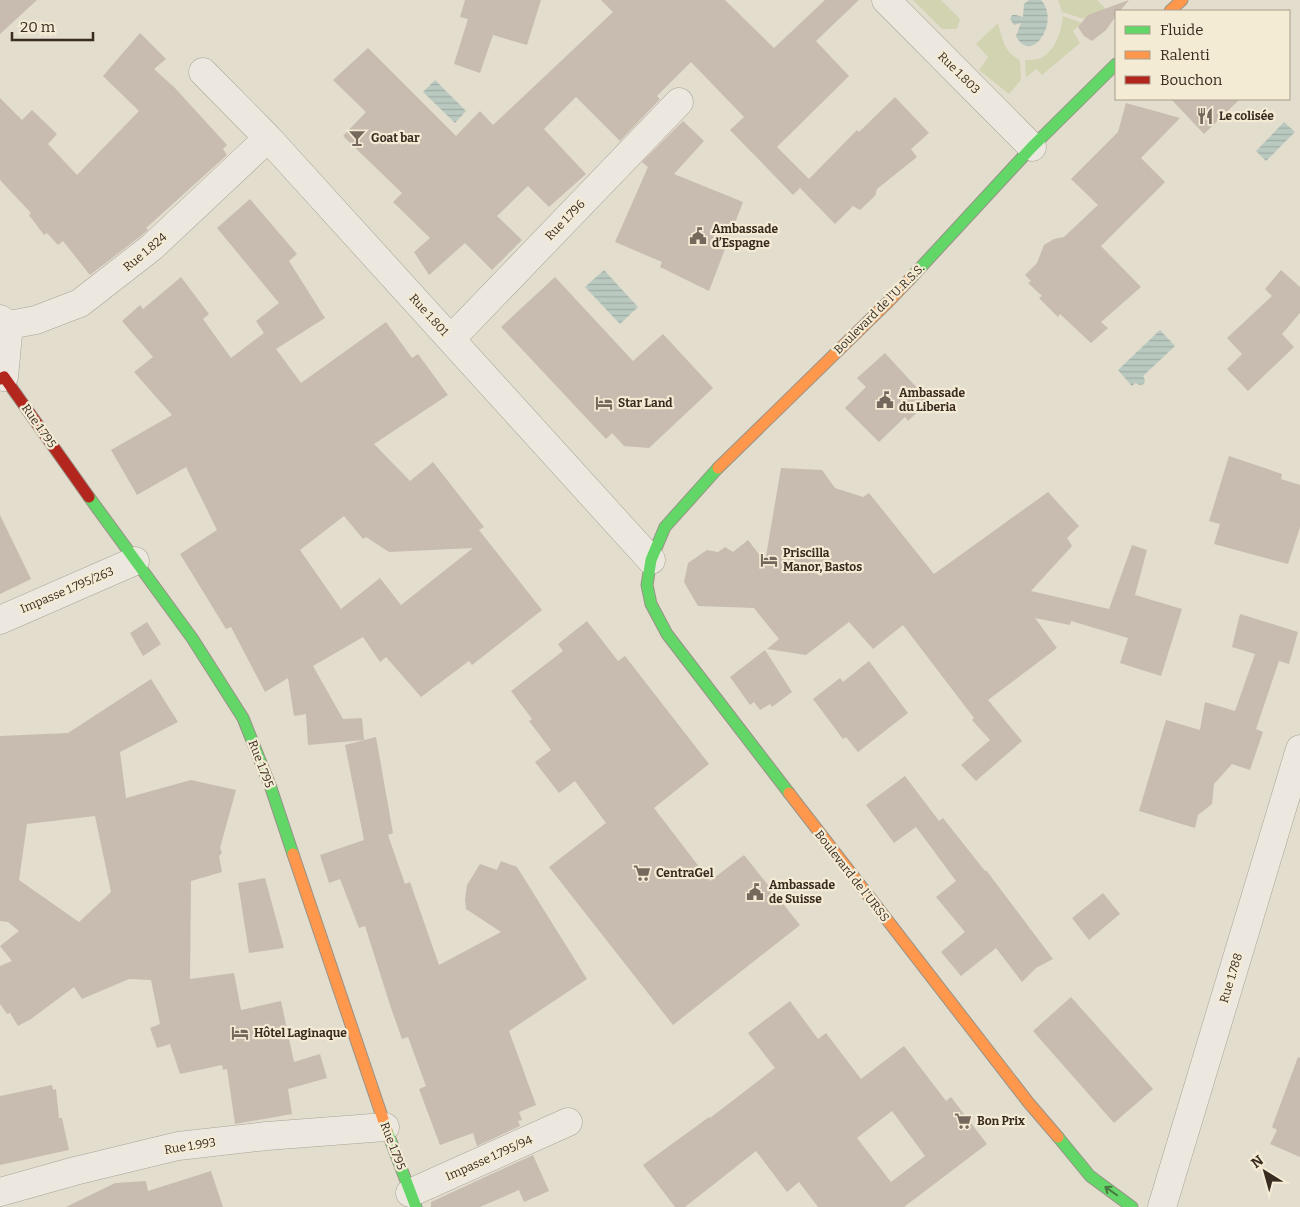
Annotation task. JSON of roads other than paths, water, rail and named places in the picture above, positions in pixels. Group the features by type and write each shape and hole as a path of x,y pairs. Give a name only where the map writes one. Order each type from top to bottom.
{"street":[{"name":"Rue 1.803","path":"886,0 1032,147"},
{"path":"1171,10 1182,0"},
{"name":"Boulevard de l'U.R.S.S.","path":"651,560 665,526 713,473 889,301 1032,147 1115,65"},
{"name":"Rue 1.801","path":"203,72 268,138 651,560"},
{"name":"Rue 1.796","path":"451,339 679,102"},
{"name":"Rue 1.824","path":"5,322 36,320 80,303 152,247 268,138"},
{"path":"2,378 5,322"},
{"name":"Rue 1.795","path":"2,378 192,638 243,718 271,788 385,1127 413,1200"},
{"name":"Boulevard de l'URSS","path":"651,560 647,585 651,604 667,634 1028,1102 1090,1176"},
{"name":"Impasse 1.795/263","path":"0,620 135,561"},
{"name":"Rue 1.788","path":"1162,1207 1300,749"},
{"name":"Impasse 1.795/94","path":"413,1200 568,1122"},
{"name":"Rue 1.993","path":"0,1192 178,1146 267,1136 385,1127"},
{"path":"1090,1176 1095,1192"},
{"path":"1090,1176 1129,1205 1145,1207"}],"place":[{"name":"Le colisée","path":"1205,116"},
{"name":"Goat bar","path":"357,138"},
{"name":"Ambassade d’Espagne","path":"698,236"},
{"name":"Ambassade du Liberia","path":"885,400"},
{"name":"Star Land","path":"604,403"},
{"name":"Priscilla Manor, Bastos","path":"769,560"},
{"name":"CentraGel","path":"642,873"},
{"name":"Ambassade de Suisse","path":"755,892"},
{"name":"Hôtel Laginaque","path":"240,1033"},
{"name":"Bon Prix","path":"963,1121"}]}
